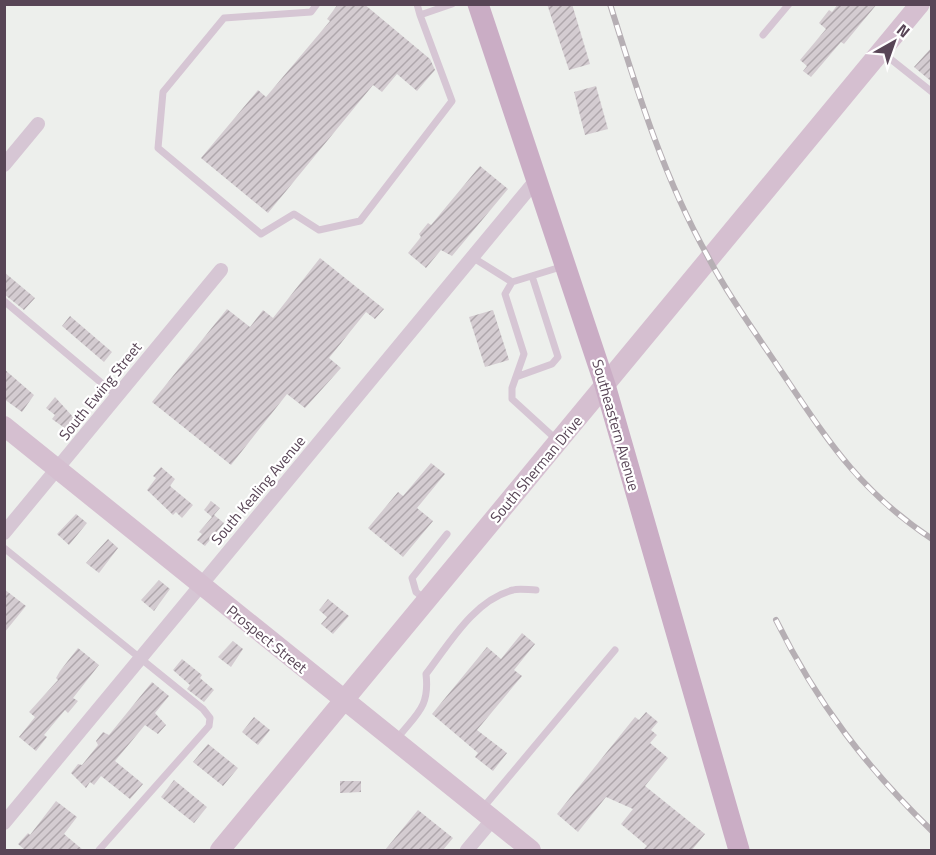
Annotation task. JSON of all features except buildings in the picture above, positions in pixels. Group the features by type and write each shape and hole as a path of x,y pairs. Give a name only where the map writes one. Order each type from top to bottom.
{"main road":[{"name":"Southeastern Avenue","path":"478,4 605,385 739,850"},
{"name":"South Sherman Drive","path":"220,850 345,702 920,4"},
{"name":"Prospect Street","path":"4,426 531,850"}],"street":[{"path":"4,165 38,124"},
{"name":"South Kealing Avenue","path":"4,823 537,179"},
{"name":"South Ewing Street","path":"4,533 221,270"},
{"path":"467,850 487,816"}],"lane":[{"path":"317,4 311,12 224,18 163,92 158,148 261,234 294,214 319,230 360,222 452,101 417,4"},
{"path":"420,15 452,4"},
{"path":"763,35 789,4"},
{"path":"881,52 932,92"},
{"path":"472,257 512,282"},
{"path":"559,441 512,399 512,388 524,354 505,294 512,282 566,266"},
{"path":"516,377 552,364 558,357 532,276"},
{"path":"4,301 117,396"},
{"path":"428,601 416,592 412,578 447,534"},
{"path":"4,548 203,709 210,718 209,726 99,850"},
{"path":"394,742 423,705 428,694 426,674 473,615 494,598 514,590 536,590"},
{"path":"487,816 615,650"}],"railway":[{"path":"610,4 664,164 691,225 724,286 816,423 848,465 885,503 932,539"},
{"path":"776,620 808,679 845,733 886,783 932,831"}]}
